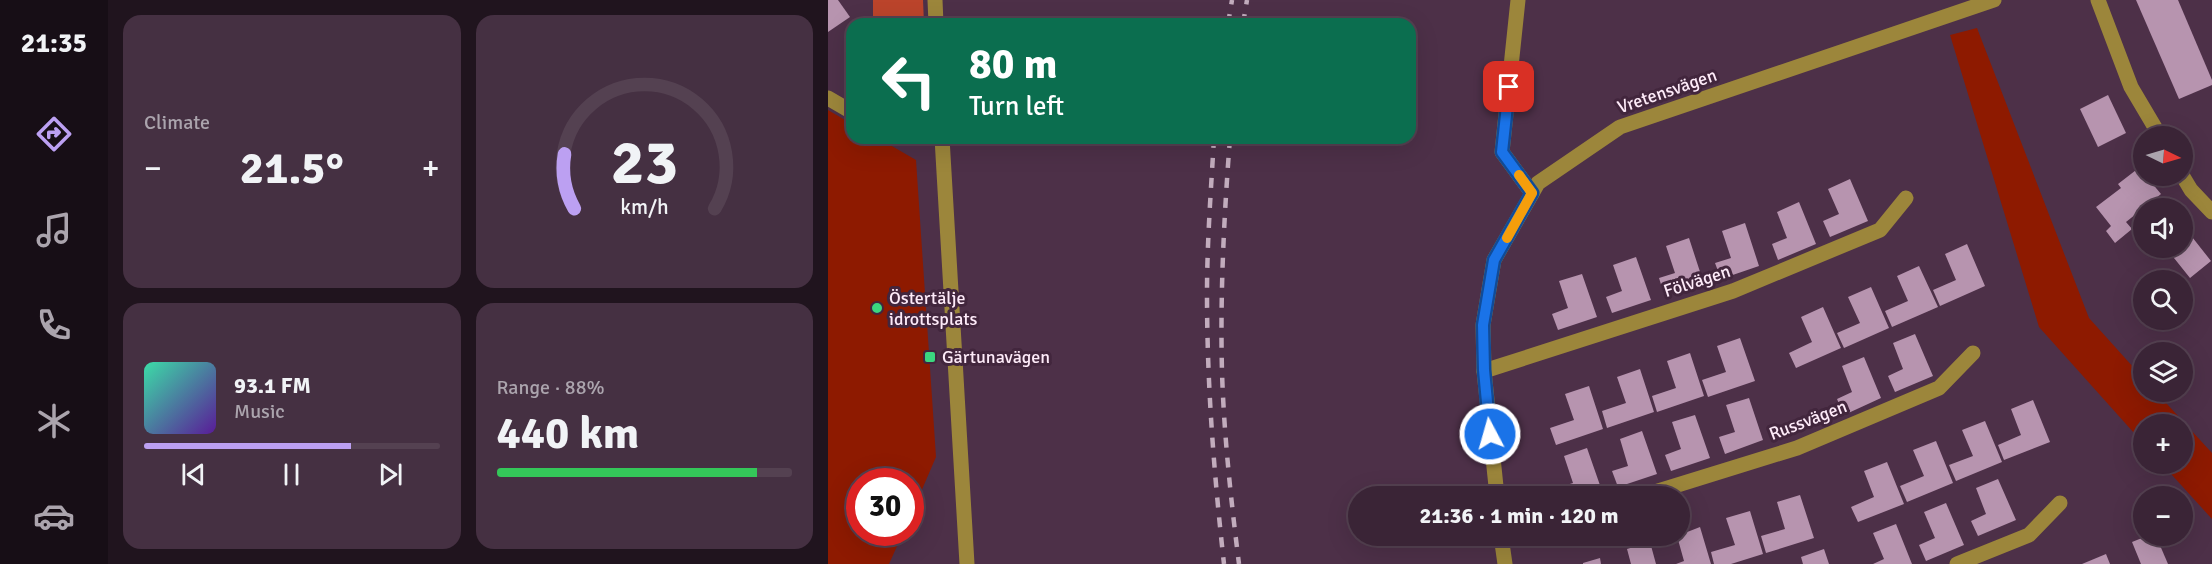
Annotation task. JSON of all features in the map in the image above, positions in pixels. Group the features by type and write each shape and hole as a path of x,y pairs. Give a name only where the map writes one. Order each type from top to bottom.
{"street":[{"path":"935,0 936,18"},
{"path":"1518,0 1502,152 1532,193"},
{"name":"Vretensvägen","path":"1496,486 1484,370 1483,325 1494,260 1538,183 1620,127 1994,0"},
{"path":"2098,0 2131,87 2154,126"},
{"path":"828,98 846,108"},
{"path":"942,144 967,564"},
{"path":"2189,186 2212,212"},
{"name":"Fölvägen","path":"1484,370 1733,291 1880,230 1906,198"},
{"name":"Russvägen","path":"1674,486 1797,448 1939,388 1973,353"},
{"path":"1957,564 2029,535 2060,502"},
{"path":"1503,546 1505,564"}],"shaded area":[{"path":"873,0 923,0 924,18 873,18"},
{"path":"1977,28 2089,318 2133,367 2133,402 2165,402 2176,414 2133,414 2133,432 2039,327 1950,35"},
{"name":"Östertälje idrottsplats","path":"828,110 846,120 846,144 888,144 916,160 936,457 924,485 924,468 846,468 846,546 897,546 889,564 828,564"},
{"path":"2193,432 2212,453 2212,519 2193,498 2193,486 2182,486 2171,474 2193,474"}],"building":[{"path":"828,0 838,0 850,17 828,32"},
{"path":"2136,0 2178,0 2212,80 2212,85 2179,99"},
{"path":"2108,95 2126,133 2098,147 2080,109"},
{"path":"2133,172 2133,186 2154,186 2161,194 2156,198 2133,198 2133,216 2126,222 2132,229 2115,243 2106,231 2111,226 2096,207 2121,188 2118,184"},
{"path":"1850,179 1868,221 1830,237 1823,221 1839,214 1828,189"},
{"path":"1799,202 1816,244 1778,260 1772,244 1787,238 1777,212"},
{"path":"1745,223 1759,266 1721,279 1715,263 1731,258 1722,231"},
{"path":"1689,238 1703,281 1664,294 1659,278 1675,273 1666,246"},
{"path":"2193,238 2211,261 2193,276 2193,270 2184,270 2174,258 2193,258"},
{"path":"1967,244 1985,286 1940,306 1933,290 1956,280 1945,254"},
{"path":"1636,257 1651,300 1612,313 1606,297 1622,291 1613,265"},
{"path":"1919,266 1938,307 1892,327 1885,311 1908,301 1897,276"},
{"path":"1582,274 1597,317 1558,330 1552,314 1568,308 1559,281"},
{"path":"1871,287 1889,328 1844,348 1837,333 1860,323 1848,297"},
{"path":"1823,307 1841,348 1796,368 1789,353 1812,342 1801,317"},
{"path":"1915,334 1933,376 1895,392 1888,376 1903,369 1893,343"},
{"path":"1740,338 1755,381 1708,397 1702,380 1726,372 1717,346"},
{"path":"1690,353 1704,396 1657,412 1652,396 1676,388 1667,361"},
{"path":"1864,357 1881,398 1844,415 1837,399 1852,392 1842,366"},
{"path":"1640,369 1654,412 1607,428 1602,411 1626,403 1617,377"},
{"path":"1589,386 1603,429 1556,445 1550,428 1574,420 1565,394"},
{"path":"1749,398 1763,440 1725,454 1719,437 1735,432 1726,405"},
{"path":"2033,400 2050,442 2004,460 1998,445 2021,435 2011,409"},
{"path":"1695,415 1710,458 1671,471 1665,455 1681,449 1672,422"},
{"path":"1985,421 2002,462 1956,481 1949,465 1973,456 1962,430"},
{"path":"1642,431 1657,474 1618,486 1612,471 1628,466 1620,439"},
{"path":"1936,441 1953,483 1907,502 1900,486 1924,476 1913,450"},
{"path":"1587,448 1600,486 1563,486 1573,483 1564,456"},
{"path":"1887,462 1904,504 1858,522 1851,507 1874,497 1864,471"},
{"path":"1998,479 2016,520 1978,536 1971,521 1986,514 1976,488"},
{"path":"1800,495 1814,538 1766,553 1761,536 1785,529 1777,502"},
{"path":"1946,503 1964,545 1926,561 1919,545 1935,538 1924,512"},
{"path":"1750,511 1763,554 1731,564 1714,564 1711,552 1735,545 1726,518"},
{"path":"1896,524 1912,564 1873,564 1884,559 1873,533"},
{"path":"1700,527 1711,564 1676,564 1684,561 1680,546 1690,546 1690,531"},
{"path":"1651,546 1656,564 1631,564 1627,549"},
{"path":"2134,546 2160,546 2168,564 2141,564"},
{"path":"1824,549 1829,564 1803,564 1801,557"},
{"path":"2106,554 2110,564 2082,564"},
{"path":"1600,558 1601,564 1583,564 1583,563"}],"railway":[{"path":"1229,18 1232,0"},
{"path":"1244,18 1247,0"},
{"path":"1214,144 1207,328 1212,429 1224,564"},
{"path":"1230,144 1223,255 1222,372 1228,468 1239,564"}],"slow traffic":[{"path":"1507,238 1532,193 1519,175"}],"place":[{"name":"Östertälje idrottsplats","path":"877,308"},
{"name":"Gärtunavägen","path":"930,357"}],"route":[{"path":"1490,434 1484,370 1483,325 1494,260 1532,193 1502,152 1509,87"}]}
